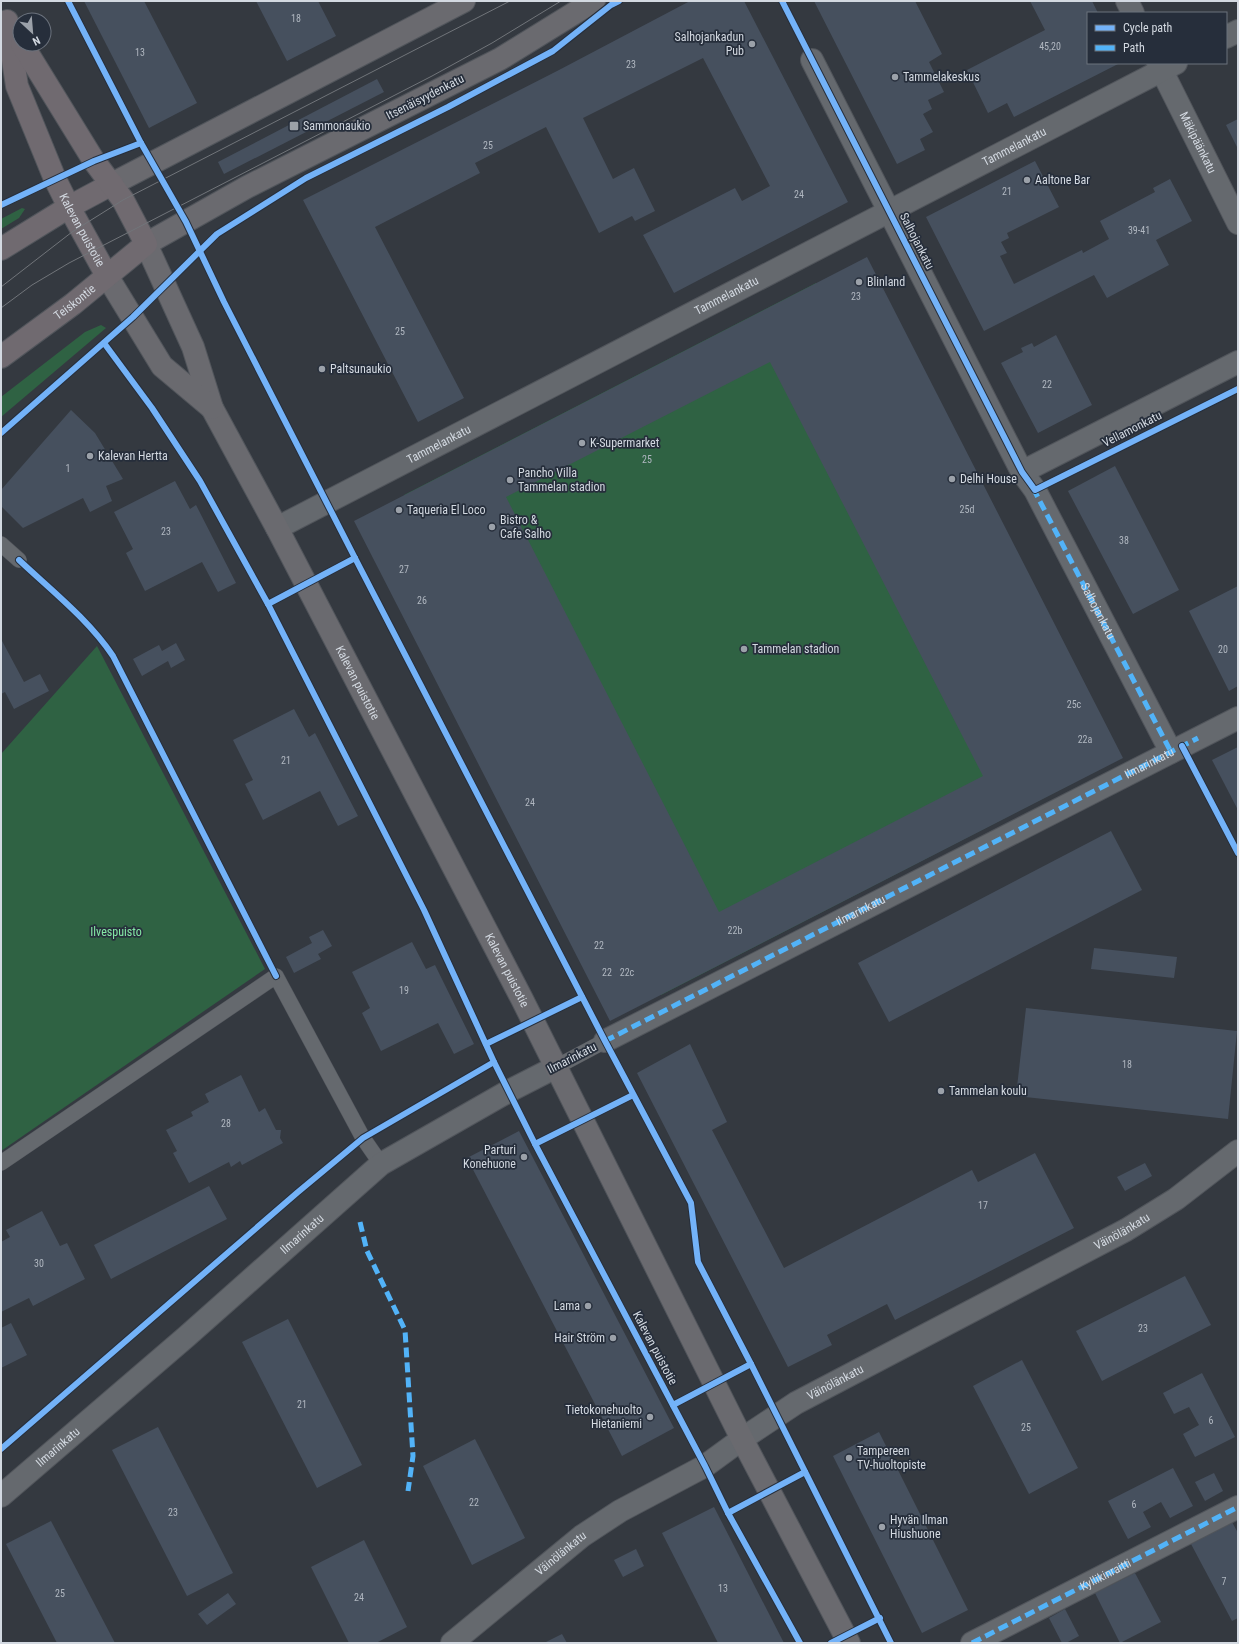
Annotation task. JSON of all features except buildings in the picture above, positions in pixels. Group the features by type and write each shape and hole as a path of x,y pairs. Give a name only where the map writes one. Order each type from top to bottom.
{"main road":[{"path":"1,249 69,207 464,1"},
{"name":"Itsenäisyydenkatu","path":"146,244 247,187 500,59 594,1"},
{"name":"Kalevan puistotie","path":"4,14 17,86 55,179 69,207 107,276 162,366 212,408"},
{"name":"Kalevan puistotie","path":"4,14 12,28"},
{"name":"Kalevan puistotie","path":"27,52 94,161 123,200 146,244 193,347 212,408 277,528 522,1000 742,1438 849,1643"},
{"name":"Teiskontie","path":"1,357 107,276 146,244"}],"street":[{"path":"1127,1 1132,12"},
{"path":"1227,36 1238,31"},
{"name":"Salhojankatu","path":"812,60 1022,472 1035,490 1171,752"},
{"name":"Tammelankatu","path":"277,528 889,211 1165,65"},
{"name":"Mäkipäänkatu","path":"1165,65 1238,223"},
{"name":"Vellamonkatu","path":"1022,472 1238,362"},
{"name":"Ilmarinkatu","path":"605,1041 1238,718"},
{"name":"Ilmarinkatu","path":"1,1496 186,1337 381,1164 508,1091 556,1067"},
{"name":"Väinölänkatu","path":"452,1643 582,1536 620,1511 705,1466 742,1438 796,1403 1126,1230 1176,1199 1238,1151"},
{"name":"Kyllikinraitti","path":"972,1643 1238,1507"}],"lane":[{"path":"1,544 19,560"},
{"path":"1,1163 276,976 363,1138 381,1164"},
{"name":"Ilmarinkatu","path":"556,1067 605,1041"}],"green space":[{"path":"22,208 25,209 19,218 1,229 1,219"},
{"name":"Tammelan stadion","path":"816,283 1073,783 661,995 404,495"},
{"path":"101,325 106,328 1,417 1,397 85,332"},
{"name":"Ilvespuisto","path":"97,646 265,969 1,1151 1,754"}],"tram line":[{"path":"1,287 72,232 123,200 510,1"},
{"path":"1,308 32,285 69,263 432,76 492,43 561,1"}],"marked path":[{"path":"1033,488 1171,752"},
{"path":"605,1041 1198,738"},
{"path":"360,1222 367,1251 405,1330 413,1456 408,1491"},
{"path":"972,1643 1238,1507"}],"cycle path":[{"path":"68,1 141,143 186,222 224,302 355,558 605,1041 691,1203 698,1262 891,1643"},
{"path":"1,433 133,317 217,234 306,178 448,107 553,51 611,5 619,1"},
{"path":"782,1 1022,472 1035,490 1238,389"},
{"path":"1,205 94,161 141,143"},
{"path":"104,343 152,408 200,481 268,604 424,910 494,1062 535,1144 705,1466 728,1513 800,1643"},
{"path":"268,604 355,558"},
{"path":"19,560 81,618 113,656 276,976"},
{"path":"1182,746 1238,853"},
{"path":"486,1044 582,997"},
{"path":"1,1449 298,1192 363,1138 494,1062"},
{"path":"535,1144 633,1095"},
{"path":"673,1405 751,1364"},
{"path":"728,1513 805,1472"},
{"path":"831,1643 880,1618"}],"place":[{"name":"Salhojankadun Pub","path":"752,44"},
{"name":"Tammelakeskus","path":"895,77"},
{"name":"Sammonaukio","path":"294,126"},
{"name":"Aaltone Bar","path":"1027,180"},
{"name":"Blinland","path":"859,282"},
{"name":"Paltsunaukio","path":"322,369"},
{"name":"K-Supermarket","path":"582,443"},
{"name":"Kalevan Hertta","path":"90,456"},
{"name":"Delhi House","path":"952,479"},
{"name":"Pancho Villa Tammelan stadion","path":"510,480"},
{"name":"Taqueria El Loco","path":"399,510"},
{"name":"Bistro & Cafe Salho","path":"492,527"},
{"name":"Tammelan stadion","path":"744,649"},
{"name":"Tammelan koulu","path":"941,1091"},
{"name":"Parturi Konehuone","path":"524,1157"},
{"name":"Lama","path":"588,1306"},
{"name":"Hair Ström","path":"613,1338"},
{"name":"Tietokonehuolto Hietaniemi","path":"650,1417"},
{"name":"Tampereen TV-huoltopiste","path":"849,1458"},
{"name":"Hyvän Ilman Hiushuone","path":"882,1527"}]}
